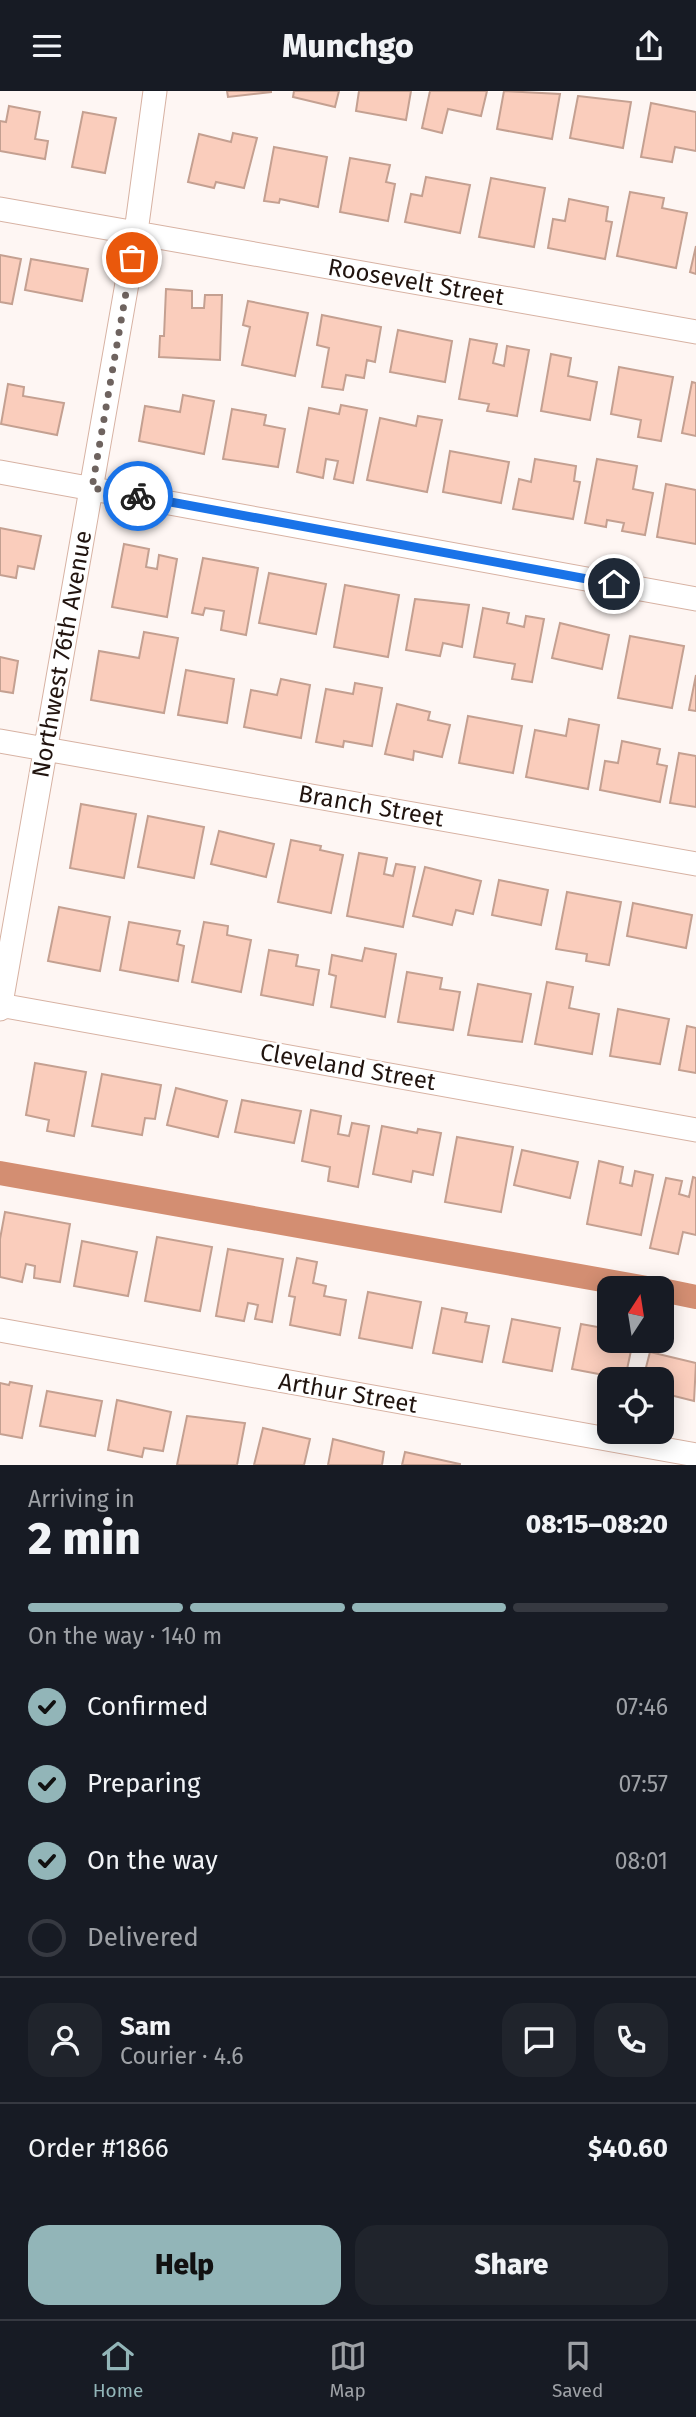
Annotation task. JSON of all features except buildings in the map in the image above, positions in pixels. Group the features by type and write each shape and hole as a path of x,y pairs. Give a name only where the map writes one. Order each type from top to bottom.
{"street":[{"name":"Northwest 76th Avenue","path":"0,1006 136,232 155,91"},
{"name":"Roosevelt Street","path":"0,209 696,331"},
{"path":"0,472 696,599"},
{"name":"Branch Street","path":"0,741 696,864"},
{"name":"Cleveland Street","path":"0,1006 696,1130"},
{"name":"Arthur Street","path":"0,1330 647,1456 696,1455"}],"waterway":[{"path":"0,1173 597,1279"},
{"path":"674,1292 696,1297"}],"way so far":[{"path":"132,258 92,488 138,496"}],"route":[{"path":"138,496 614,584"}]}
